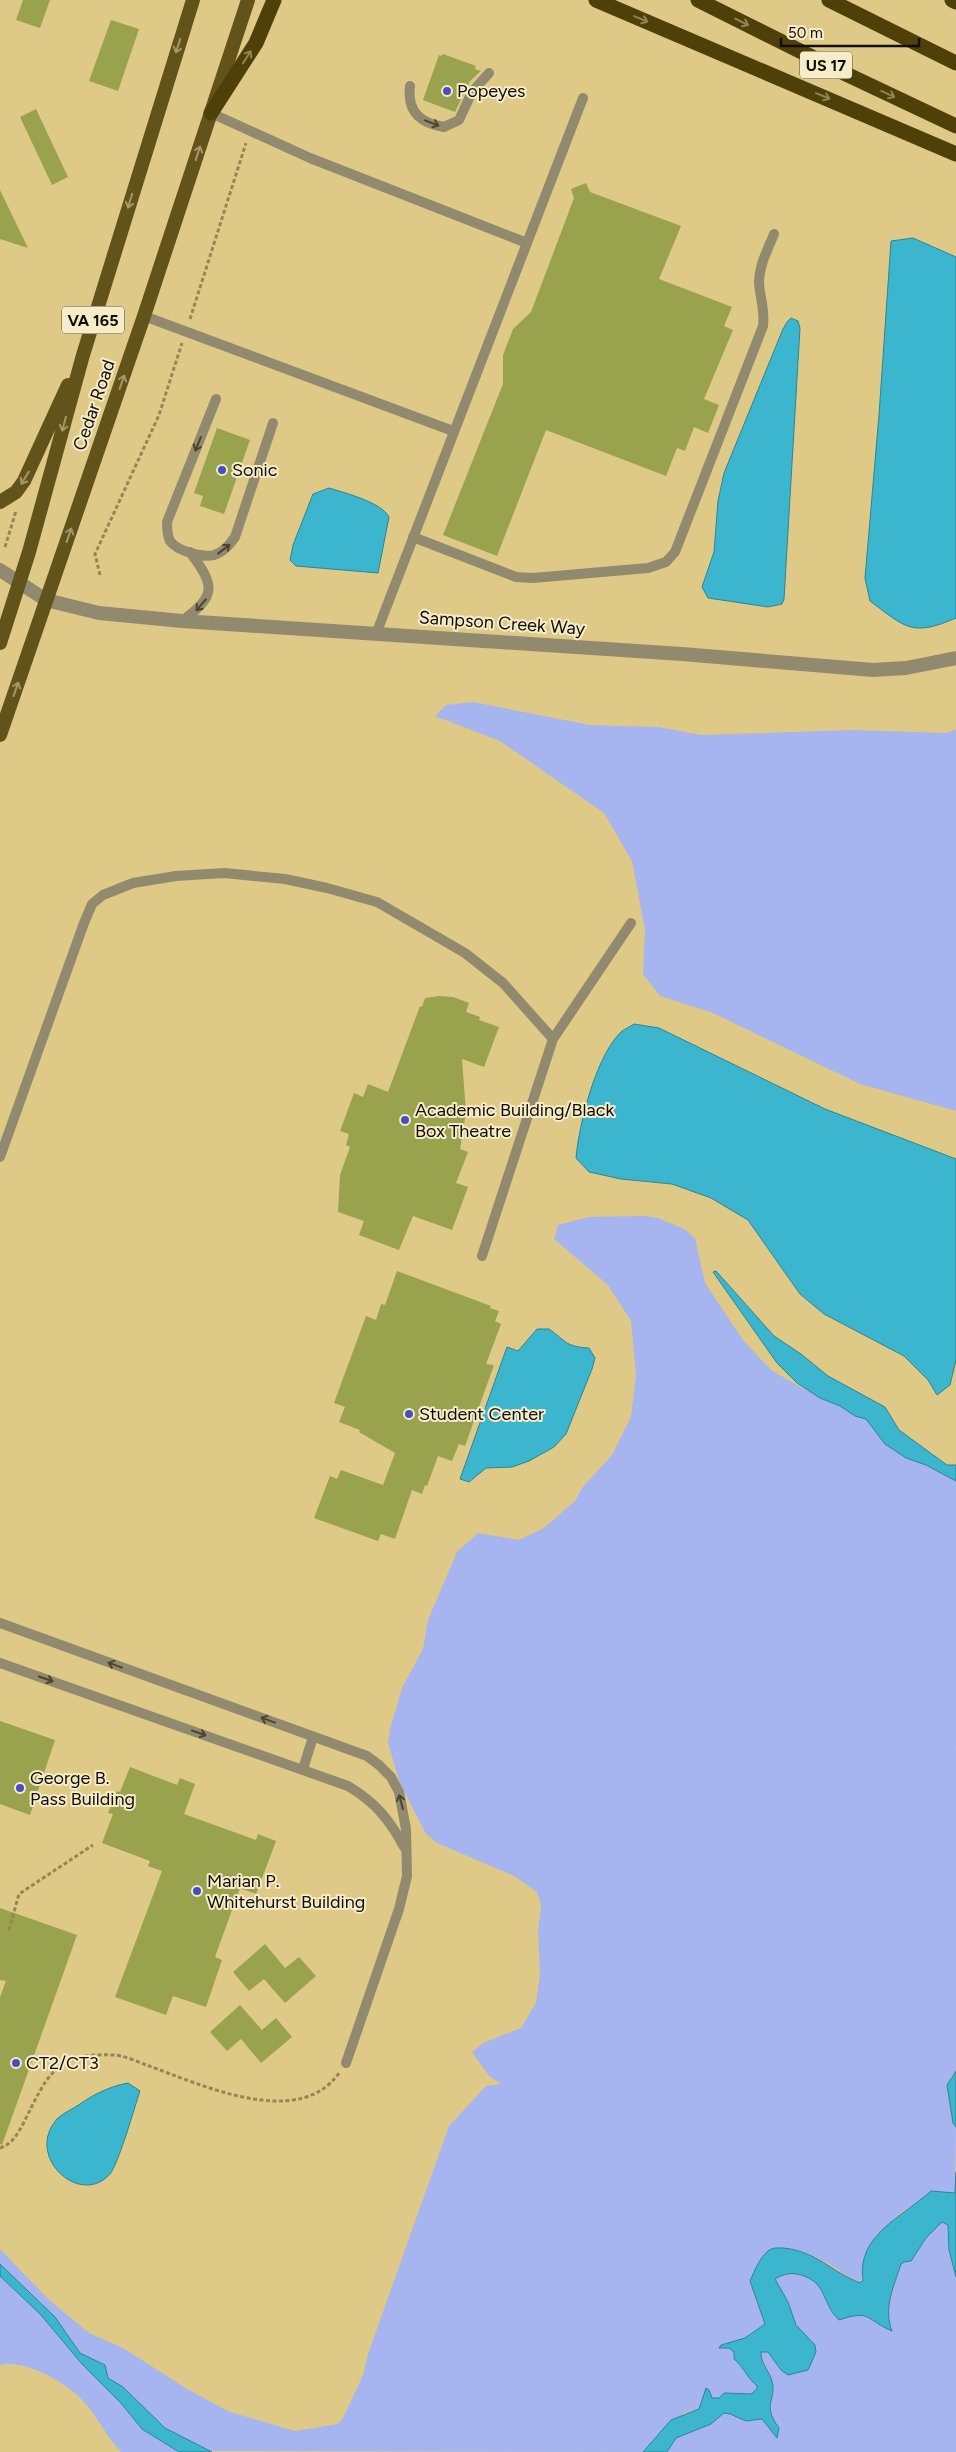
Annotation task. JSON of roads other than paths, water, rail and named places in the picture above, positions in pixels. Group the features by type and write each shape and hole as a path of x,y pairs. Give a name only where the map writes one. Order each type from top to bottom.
{"highway":[{"path":"211,113 256,43 274,0"},
{"path":"596,0 956,154"},
{"name":"US 17","path":"698,0 956,126"},
{"path":"829,0 956,63"},
{"path":"952,0 956,2"}],"main road":[{"name":"Cedar Road","path":"0,643 82,355 193,0"},
{"name":"Cedar Road","path":"0,735 144,316 248,0"},
{"path":"0,502 16,492 24,481 43,436 82,355"}],"street":[{"name":"Sampson Creek Way","path":"0,570 18,584 46,600 99,613 182,621 672,653 872,670 906,668 956,658"}],"lane":[{"path":"410,86 408,100 414,113 426,122 444,127 452,125 459,120 472,92 489,73"},
{"path":"376,634 583,98"},
{"path":"211,113 310,158 527,243"},
{"path":"413,537 516,577 533,578 648,568 666,562 675,552 763,326 765,310 759,283 760,268 774,234"},
{"path":"144,316 453,431"},
{"path":"216,399 168,522 167,532 175,546 207,556 216,554 230,544 273,423"},
{"path":"182,621 204,603 209,587 203,570 190,552"},
{"path":"0,1157 92,904 103,895 133,883 176,876 224,873 285,879 377,902 465,953 503,983 553,1039"},
{"path":"482,1256 553,1039 631,923"},
{"path":"0,1623 367,1756 390,1778 399,1792 404,1810 407,1876 399,1909 346,2063"},
{"path":"0,1662 348,1786 365,1796 381,1810 406,1850"},
{"path":"303,1769 314,1737"}],"place":[{"name":"Popeyes","path":"447,91"},
{"name":"Sonic","path":"222,470"},
{"name":"Academic Building/Black Box Theatre","path":"405,1120"},
{"name":"Student Center","path":"409,1414"},
{"name":"George B. Pass Building","path":"20,1788"},
{"name":"Marian P. Whitehurst Building","path":"197,1891"},
{"name":"CT2/CT3","path":"16,2063"}]}
